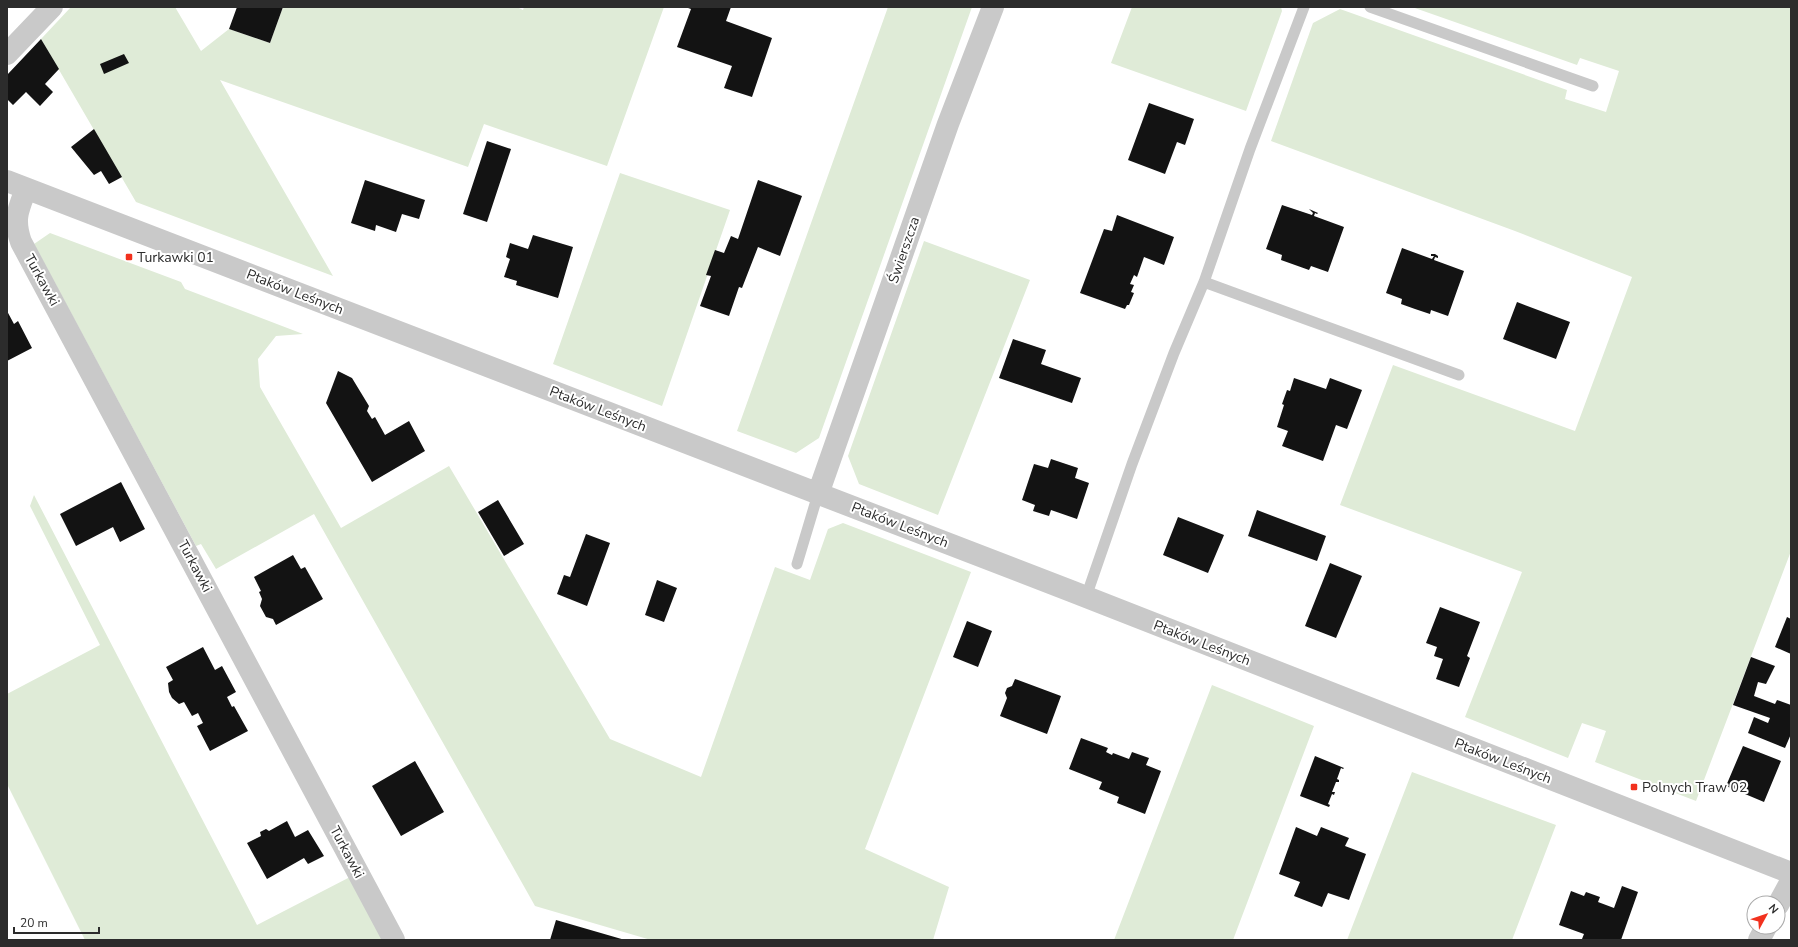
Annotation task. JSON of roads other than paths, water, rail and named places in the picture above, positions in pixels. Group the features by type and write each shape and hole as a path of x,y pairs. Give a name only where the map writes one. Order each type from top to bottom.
{"street":[{"path":"7,54 52,7"},
{"name":"Świerszcza","path":"818,494 948,124 993,7"},
{"name":"Ptaków Leśnych","path":"16,185 1086,597 1791,873"},
{"name":"Turkawki","path":"16,185 16,222 21,242 394,940"},
{"path":"1783,895 1791,881"}],"lane":[{"path":"1086,597 1134,457 1174,353 1204,282 1250,149 1304,7"},
{"path":"1370,7 1593,86"},
{"path":"1204,282 1459,375"},
{"path":"797,564 818,494"}],"place":[{"name":"Turkawki 01","path":"129,257"},
{"name":"Polnych Traw 02","path":"1634,787"}]}
